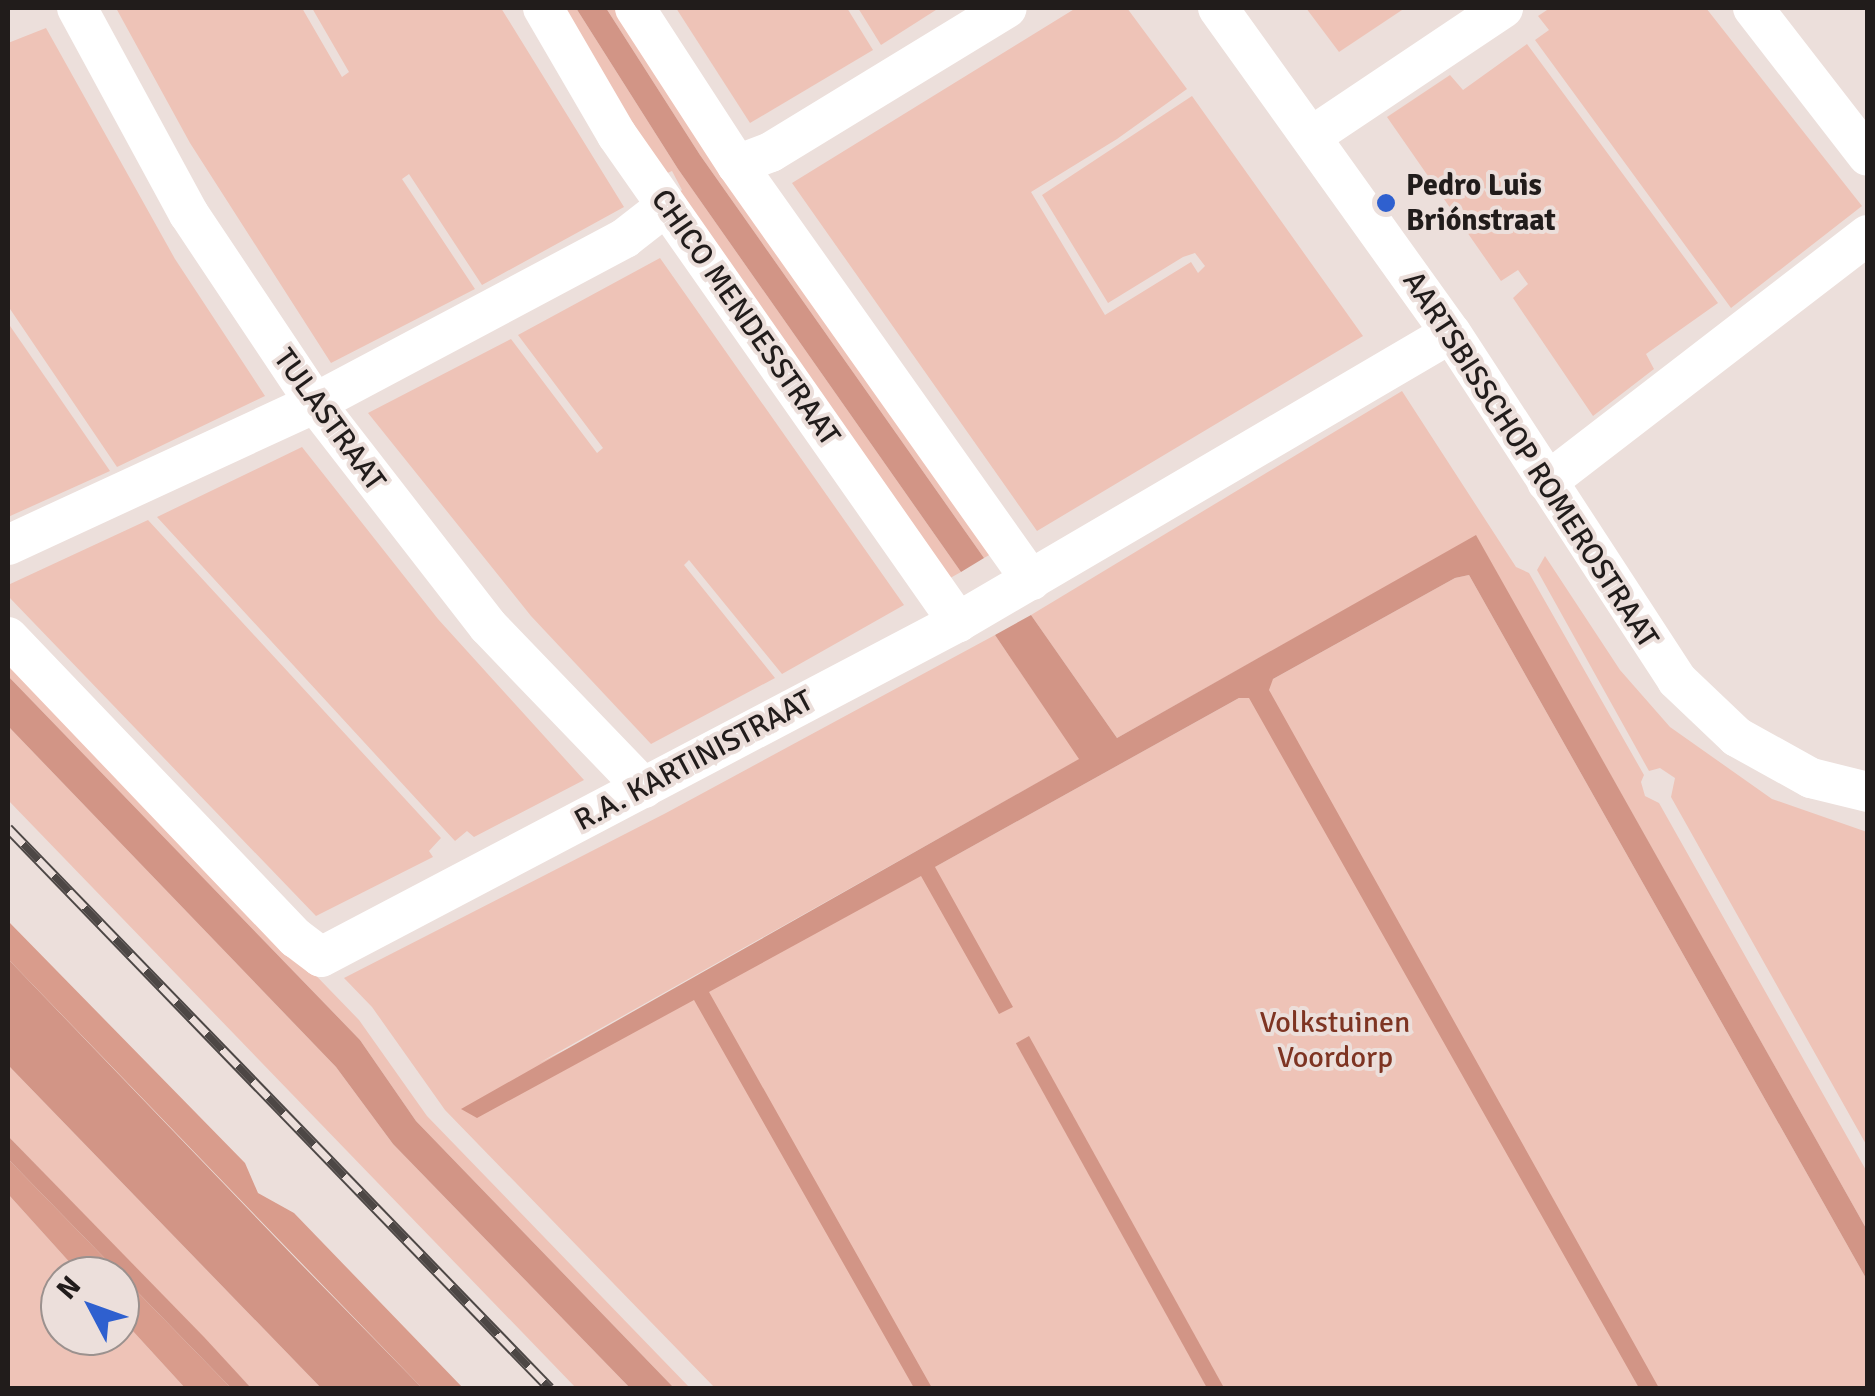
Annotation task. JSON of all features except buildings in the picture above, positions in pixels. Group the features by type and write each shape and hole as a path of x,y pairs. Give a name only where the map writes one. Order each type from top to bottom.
{"street":[{"name":"TULASTRAAT","path":"76,8 189,214 315,403 488,626 644,788"},
{"name":"CHICO MENDESSTRAAT","path":"543,8 666,206 958,622"},
{"path":"635,8 737,165 1031,580"},
{"path":"737,165 771,152 1007,8"},
{"name":"AARTSBISSCHOP ROMEROSTRAAT","path":"1218,8 1450,332 1644,634 1689,693 1737,737 1811,778 1868,792"},
{"path":"1312,136 1503,8"},
{"path":"1753,8 1868,156"},
{"path":"8,545 315,403 625,238 666,206"},
{"path":"1547,482 1868,236"},
{"name":"R.A. KARTINISTRAAT","path":"8,638 296,938 321,957 958,622 1450,332"}],"green space":[{"path":"116,8 302,8 342,77 349,72 312,8 501,8 624,207 482,285 409,174 402,179 475,289 331,363 190,143"},
{"path":"552,8 576,8 678,169 961,572 943,582 672,198 682,190 672,171 658,177"},
{"path":"606,8 627,8 998,550 984,558 700,155"},
{"path":"676,8 847,8 873,50 750,123"},
{"path":"858,8 939,8 881,45"},
{"path":"1076,8 1127,8 1187,89 1117,139 1031,192 1105,315 1191,262 1198,273 1205,266 1195,253 1183,257 1108,303 1042,195 1192,96 1363,336 1037,531 792,183"},
{"path":"1306,8 1405,8 1339,52"},
{"path":"1550,8 1706,8 1862,206 1731,308 1535,40 1549,30 1538,16"},
{"path":"46,28 175,259 265,396 117,467 8,306 8,43"},
{"path":"1527,44 1718,303 1646,354 1654,369 1593,416 1513,298 1528,284 1518,270 1501,281 1387,117 1450,75 1463,90"},
{"path":"660,258 904,605 782,674 689,560 684,565 775,678 651,744 531,616 368,413 511,339 597,453 603,448 518,335"},
{"path":"8,323 110,471 8,517"},
{"path":"1402,391 1516,567 1529,573 1644,775 1641,782 1645,796 1659,803 1867,1172 1867,1230 1476,536 1117,738 1031,615"},
{"path":"302,447 438,619 584,780 474,837 467,831 455,841 157,517"},
{"path":"148,520 441,838 429,851 433,857 316,916 8,596 8,585"},
{"path":"1545,556 1620,670 1670,727 1772,799 1867,832 1867,1146 1671,797 1675,778 1660,768 1649,771 1537,570"},
{"name":"Volkstuinen Voordorp","path":"1469,575 1867,1280 1867,1388 715,1388 445,1110 372,1007 344,978 666,813 995,635 1080,759 539,1063 935,867 1455,578"},
{"path":"8,657 359,1020 427,1116 690,1388 674,1388 416,1121 360,1040 8,676"},
{"path":"8,726 336,1067 393,1144 630,1388 576,1388 8,800"},
{"path":"8,1065 321,1388 251,1388 140,1273 140,1256 124,1256 8,1136"},
{"path":"8,1194 64,1256 40,1256 40,1356 140,1356 140,1339 185,1388 8,1388"}],"shaded area":[{"path":"576,8 606,8 700,155 984,558 961,572 678,169"},
{"path":"1476,535 1867,1230 1867,1280 1469,575 1455,578 1273,679 1269,690 1659,1388 1639,1388 1249,698 1239,698 935,867 1013,1007 999,1014 921,876 709,992 932,1388 914,1388 694,1000 477,1118 461,1109 1079,759 995,635 1031,615 1117,738"},
{"path":"8,676 360,1040 416,1121 674,1388 630,1388 393,1144 336,1067 8,726"},
{"path":"8,921 245,1163 258,1193 294,1213 463,1388 422,1388 8,959"},
{"path":"8,959 422,1388 321,1388 8,1065"},
{"path":"1029,1036 1224,1388 1207,1388 1016,1043"},
{"path":"8,1136 125,1256 102,1256 8,1159"},
{"path":"8,1159 102,1256 64,1256 8,1194"},
{"path":"140,1271 251,1388 231,1388 140,1295"},
{"path":"140,1295 231,1388 185,1388 140,1339"}],"railway":[{"path":"8,828 550,1388"}],"place":[{"name":"Pedro Luis Briónstraat","path":"1386,203"}]}
